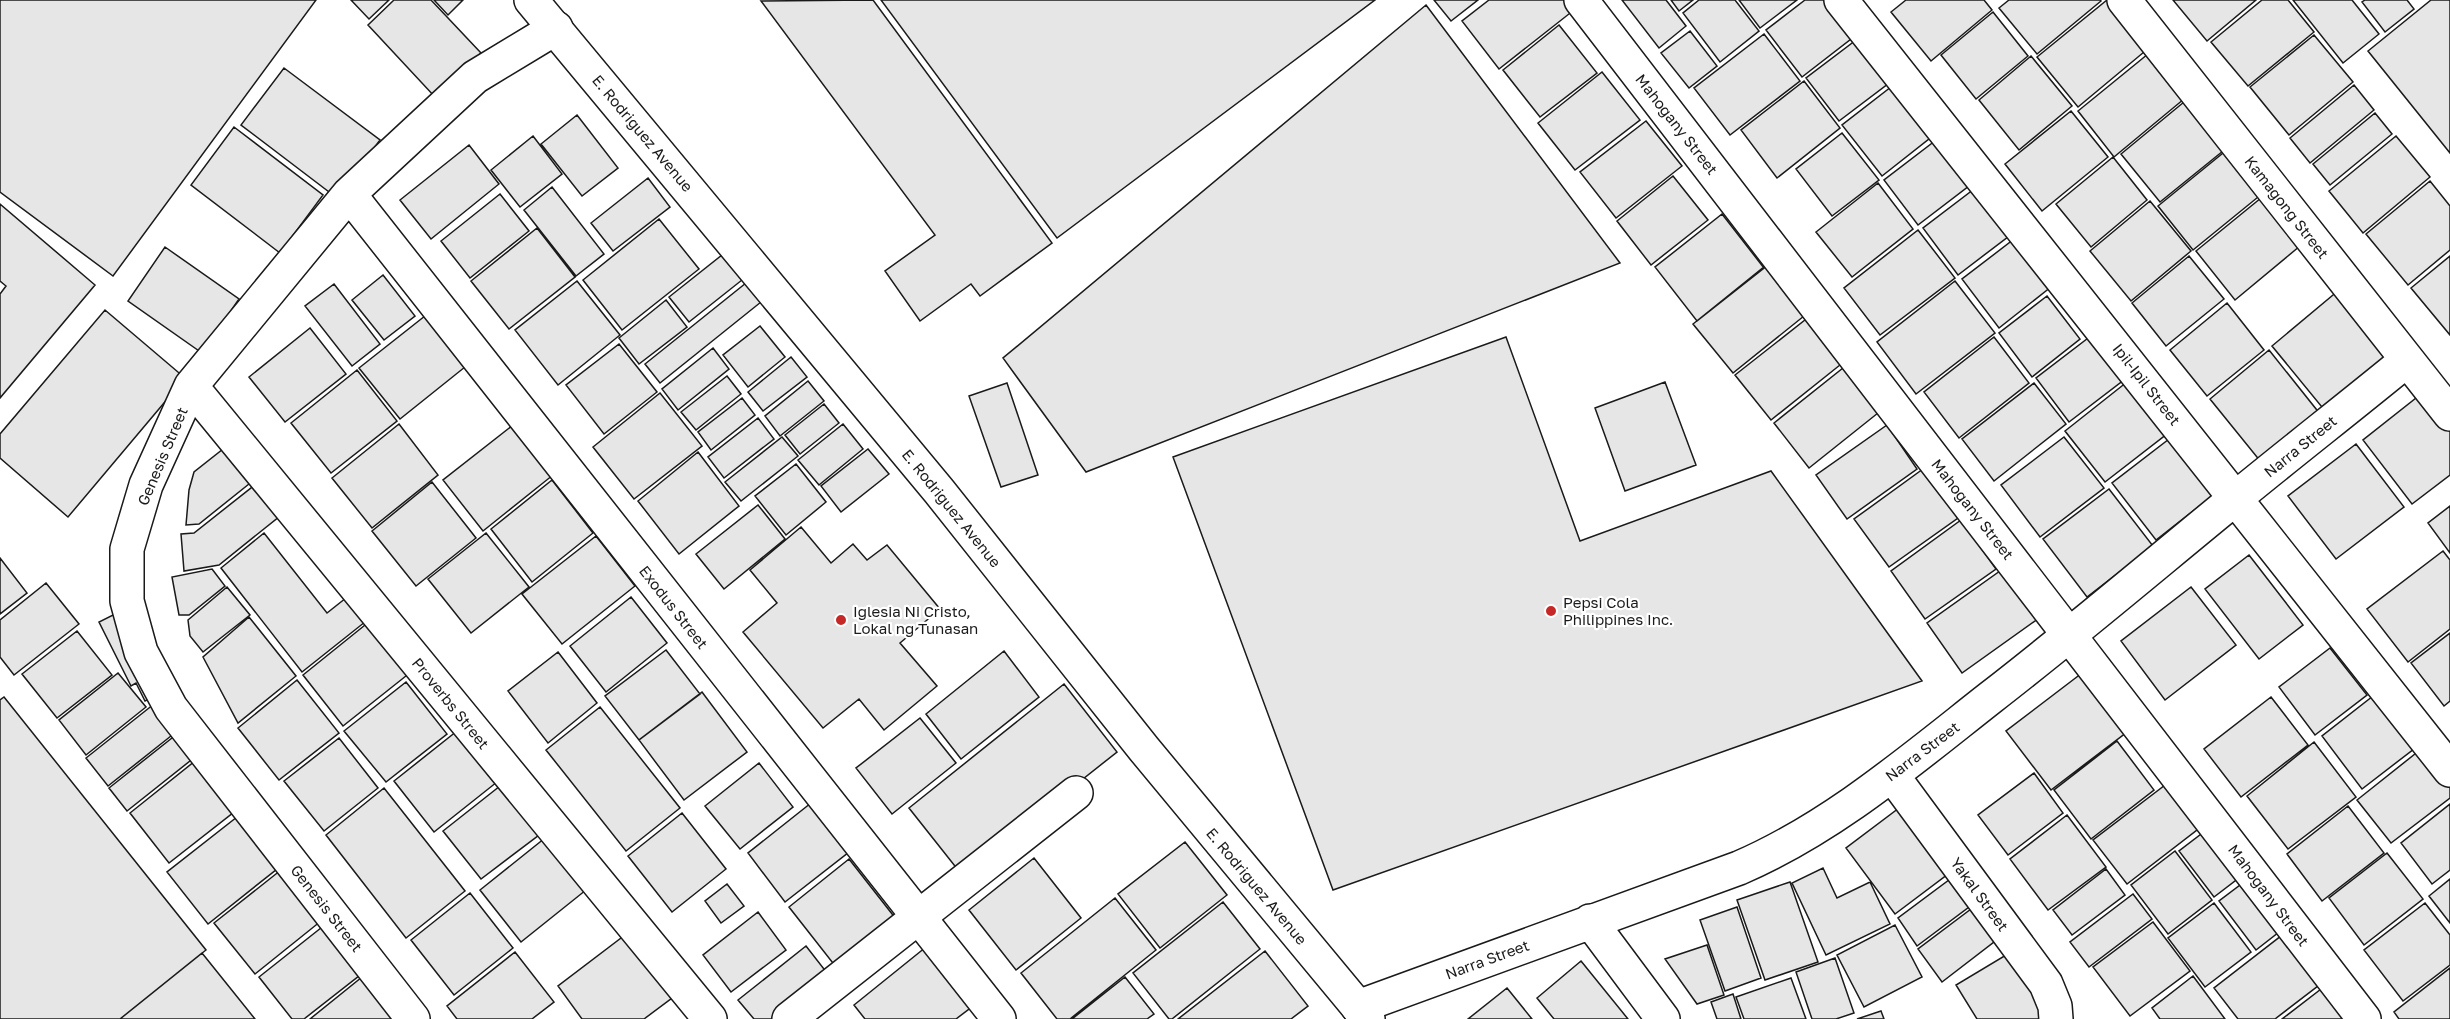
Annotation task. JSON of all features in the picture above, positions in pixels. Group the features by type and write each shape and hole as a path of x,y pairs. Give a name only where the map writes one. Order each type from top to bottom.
{"street":[{"name":"E. Rodriguez Avenue","path":"531,0 946,499 1144,750 1363,1013"},
{"name":"Mahogany Street","path":"1581,0 2364,1019"},
{"name":"Ipil-Ipil Street","path":"1841,0 2450,770"},
{"name":"Kamagong Street","path":"2124,0 2450,414"},
{"name":"Genesis Street","path":"413,1019 171,708 141,652 127,601 127,549 146,485 192,386 349,194 476,77 556,28"},
{"name":"Exodus Street","path":"349,194 999,1019"},
{"name":"Narra Street","path":"1363,1013 1590,921 1739,868 1773,853 1804,835 1892,775 2071,636 2236,497 2407,360"},
{"name":"Proverbs Street","path":"192,386 710,1019"},
{"name":"Yakal Street","path":"1892,775 2046,984 2055,1006 2056,1019"},
{"path":"789,1019 1076,793"},
{"path":"1590,921 1663,1019"}],"building":[{"path":"0,0 316,0 113,276 0,192"},
{"path":"351,0 389,0 369,19"},
{"path":"394,0 431,0 481,53 435,97 368,25"},
{"path":"434,0 463,0 448,15"},
{"path":"873,0 1052,243 980,296 971,284 920,321 885,271 935,235 761,1"},
{"path":"881,0 1375,0 1057,238"},
{"path":"1434,0 1478,0 1451,21"},
{"path":"1489,0 1566,0 1574,10 1499,69 1462,21"},
{"path":"1622,0 1666,0 1686,26 1659,48"},
{"path":"1671,0 1693,0 1679,11"},
{"path":"1699,0 1735,0 1759,31 1720,62 1683,13"},
{"path":"1739,0 1797,0 1760,28"},
{"path":"1805,0 1836,0 1860,32 1802,77 1766,30"},
{"path":"1906,0 1984,0 1992,10 1931,61 1891,12"},
{"path":"2009,0 2101,1 2037,54 1999,8"},
{"path":"2107,0 2111,0 2150,47 2078,107 2037,57"},
{"path":"2173,0 2256,0 2207,41"},
{"path":"2262,0 2288,0 2314,32 2248,86 2211,42"},
{"path":"2293,0 2352,0 2379,34 2343,63"},
{"path":"2365,0 2407,0 2414,9 2385,32 2362,2"},
{"path":"2431,0 2450,0 2450,153 2368,51"},
{"path":"1426,5 1620,263 1086,472 1003,358"},
{"path":"1993,12 2028,56 1976,99 1941,55"},
{"path":"1559,25 1597,73 1540,117 1503,70"},
{"path":"1690,31 1717,66 1689,88 1661,53"},
{"path":"1764,34 1800,81 1730,135 1694,88"},
{"path":"1864,34 1897,77 1839,121 1806,78"},
{"path":"2314,35 2353,82 2289,135 2250,87"},
{"path":"2148,54 2184,99 2114,157 2078,111"},
{"path":"2031,56 2072,106 2019,150 1979,100"},
{"path":"284,68 380,140 337,198 241,125"},
{"path":"1602,72 1640,120 1575,170 1538,123"},
{"path":"1900,80 1939,131 1882,176 1842,125"},
{"path":"1804,81 1840,128 1777,178 1741,130"},
{"path":"2354,85 2374,110 2310,163 2290,138"},
{"path":"2184,102 2223,151 2160,202 2121,154"},
{"path":"2071,111 2108,157 2042,211 2005,164"},
{"path":"2375,113 2392,134 2330,185 2313,164"},
{"path":"577,115 618,168 582,196 541,144"},
{"path":"1646,121 1682,166 1616,218 1580,172"},
{"path":"234,127 323,195 280,253 191,185"},
{"path":"1842,133 1879,180 1832,216 1796,169"},
{"path":"1944,134 1978,179 1918,225 1884,180"},
{"path":"533,136 562,174 520,207 491,170"},
{"path":"2396,136 2430,177 2363,233 2329,191"},
{"path":"469,145 499,184 431,239 400,200"},
{"path":"2228,149 2263,193 2193,250 2158,206"},
{"path":"2113,157 2147,200 2091,247 2056,204"},
{"path":"1673,176 1708,220 1651,265 1617,221"},
{"path":"648,178 670,207 613,251 591,223"},
{"path":"2430,181 2450,206 2450,250 2408,285 2366,234"},
{"path":"1878,183 1913,229 1852,277 1816,232"},
{"path":"1982,183 2017,230 1958,275 1923,228"},
{"path":"552,187 604,254 576,276 524,210"},
{"path":"500,194 529,231 470,278 441,241"},
{"path":"2261,198 2300,246 2235,300 2196,251"},
{"path":"2150,201 2191,251 2131,301 2090,251"},
{"path":"0,204 95,285 0,398 0,294 6,286 0,281"},
{"path":"1722,214 1764,268 1697,321 1655,267"},
{"path":"659,219 699,269 622,330 583,280"},
{"path":"537,228 575,277 509,329 471,281"},
{"path":"1918,230 1955,278 1880,335 1844,288"},
{"path":"2018,236 2056,283 1999,328 1962,279"},
{"path":"165,247 239,299 202,353 128,301"},
{"path":"722,255 742,280 689,322 669,297"},
{"path":"2189,256 2224,299 2166,346 2132,303"},
{"path":"2450,256 2450,335 2411,288"},
{"path":"1770,262 1809,312 1733,373 1693,324"},
{"path":"383,275 415,316 384,340 352,300"},
{"path":"577,281 620,335 558,385 515,330"},
{"path":"1955,281 1995,333 1916,394 1877,342"},
{"path":"746,283 761,302 660,383 645,364"},
{"path":"334,284 380,344 352,366 305,306"},
{"path":"2339,290 2393,357 2326,412 2272,346"},
{"path":"2047,296 2080,339 2032,377 1999,333"},
{"path":"666,300 687,327 639,364 619,338"},
{"path":"2227,303 2264,350 2207,396 2170,350"},
{"path":"105,310 185,378 68,517 0,458 0,434"},
{"path":"430,312 470,363 400,419 359,368"},
{"path":"1810,316 1845,361 1771,420 1735,375"},
{"path":"760,326 785,357 748,387 723,355"},
{"path":"310,328 346,374 285,422 249,377"},
{"path":"2096,332 2129,376 2069,422 2036,378"},
{"name":"Pepsi Cola Philippines Inc.","path":"1506,337 1580,541 1771,471 1922,681 1333,890 1173,457"},
{"path":"1994,337 2029,383 1959,438 1924,392"},
{"path":"619,344 657,392 604,434 566,385"},
{"path":"713,348 729,369 678,410 662,389"},
{"path":"2269,350 2324,419 2265,467 2210,399"},
{"path":"791,357 807,377 763,411 748,392"},
{"path":"1848,364 1883,409 1809,468 1774,423"},
{"path":"357,370 397,421 331,473 291,423"},
{"path":"727,376 741,394 696,430 681,412"},
{"path":"2132,378 2172,430 2105,482 2065,431"},
{"path":"808,381 824,401 780,436 765,416"},
{"path":"1665,382 1696,465 1625,491 1595,408"},
{"path":"1007,383 1038,475 1001,487 969,396"},
{"path":"2034,383 2066,424 1994,481 1962,439"},
{"path":"2435,383 2450,403 2450,475 2412,504 2363,440"},
{"path":"660,393 702,446 634,499 593,447"},
{"path":"742,398 755,415 711,450 698,432"},
{"path":"824,404 839,423 800,454 785,435"},
{"path":"758,418 774,439 724,478 708,457"},
{"path":"399,424 438,475 372,528 332,478"},
{"path":"843,424 863,449 819,485 798,460"},
{"path":"513,425 553,475 483,531 443,480"},
{"path":"1887,425 1917,469 1847,519 1816,475"},
{"path":"2173,436 2216,493 2156,540 2112,483"},
{"path":"782,437 798,456 741,501 725,482"},
{"path":"2064,437 2104,488 2040,537 2001,485"},
{"path":"237,438 264,472 199,524 186,525 189,490 194,472"},
{"path":"2356,444 2404,507 2336,559 2288,496"},
{"path":"868,449 889,474 841,512 821,486"},
{"path":"698,452 739,506 679,554 638,501"},
{"path":"796,464 826,502 786,535 755,496"},
{"path":"1923,469 1958,518 1889,567 1854,519"},
{"path":"261,480 285,512 219,565 184,571 181,534 194,533"},
{"path":"552,480 593,533 532,582 491,529"},
{"path":"432,482 476,538 416,586 372,531"},
{"path":"2109,489 2153,546 2087,597 2043,539"},
{"path":"758,505 785,539 724,589 696,554"},
{"path":"2450,506 2450,553 2428,523"},
{"path":"1961,520 1996,569 1925,619 1891,571"},
{"name":"Iglesia Ni Cristo, Lokal ng Tunasan","path":"801,527 831,563 853,544 867,560 887,545 940,609 900,643 937,686 884,730 859,699 823,728 743,632 777,603 750,570"},
{"path":"264,533 327,613 351,594 370,618 302,672 221,568"},
{"path":"486,533 529,587 471,633 428,579"},
{"path":"596,536 635,586 562,644 522,594"},
{"path":"2443,551 2450,560 2450,629 2408,662 2367,609"},
{"path":"2249,555 2303,625 2259,659 2205,589"},
{"path":"0,558 27,593 0,614"},
{"path":"2007,566 2042,616 1962,673 1927,623"},
{"path":"212,569 225,586 189,615 179,615 172,577"},
{"path":"46,583 79,624 14,675 0,657 0,620"},
{"path":"227,587 250,615 203,652 190,636 188,620"},
{"path":"2191,587 2236,645 2165,700 2121,641"},
{"path":"631,597 667,643 606,692 570,646"},
{"path":"119,612 160,694 145,701 136,683 131,686 99,622"},
{"path":"249,617 296,676 238,723 203,657"},
{"path":"375,617 416,668 343,726 303,675"},
{"path":"77,631 112,675 57,718 22,674"},
{"path":"2450,633 2450,701 2444,706 2411,663"},
{"path":"2330,648 2367,695 2315,735 2279,687"},
{"path":"666,650 700,694 639,740 605,696"},
{"path":"1004,651 1039,697 961,759 926,714"},
{"path":"558,652 597,703 548,743 508,691"},
{"path":"2086,670 2131,729 2051,790 2006,731"},
{"path":"118,673 146,707 86,755 59,720"},
{"path":"297,680 339,733 279,780 238,728"},
{"path":"406,682 447,734 386,782 344,731"},
{"path":"1064,684 1117,752 962,875 909,808"},
{"path":"2382,689 2423,742 2362,789 2322,736"},
{"path":"702,692 747,752 684,800 639,740"},
{"path":"4,697 206,950 120,1019 0,1019 0,700"},
{"path":"2271,697 2308,745 2241,797 2204,749"},
{"path":"154,704 176,732 108,786 86,758"},
{"path":"600,707 680,808 626,851 546,750"},
{"path":"920,718 956,763 892,814 856,768"},
{"path":"457,731 497,782 434,832 394,781"},
{"path":"177,734 195,757 127,811 109,788"},
{"path":"339,738 378,788 324,831 284,781"},
{"path":"2117,741 2154,790 2091,839 2054,790"},
{"path":"2314,742 2356,797 2288,849 2247,796"},
{"path":"2425,746 2450,779 2450,798 2391,843 2357,800"},
{"path":"195,761 234,812 169,863 130,813"},
{"path":"759,763 793,807 740,849 705,806"},
{"path":"2034,773 2063,813 2008,855 1978,815"},
{"path":"2173,779 2206,823 2127,884 2093,840"},
{"path":"500,786 539,835 481,879 443,831"},
{"path":"384,788 465,891 406,938 326,835"},
{"path":"1907,802 1956,868 1895,914 1846,848"},
{"path":"811,803 849,852 785,902 748,853"},
{"path":"2450,804 2450,870 2432,884 2401,843"},
{"path":"2348,806 2384,853 2322,901 2287,854"},
{"path":"682,813 726,869 672,912 628,856"},
{"path":"2067,815 2106,867 2048,910 2010,859"},
{"path":"237,817 277,869 208,924 167,872"},
{"path":"2209,828 2244,874 2214,897 2179,851"},
{"path":"550,834 591,886 521,942 480,890"},
{"path":"1185,842 1227,895 1160,948 1118,894"},
{"path":"2175,851 2212,900 2168,934 2131,885"},
{"path":"2387,853 2423,899 2364,945 2329,898"},
{"path":"1034,858 1081,918 1016,970 969,910"},
{"path":"849,859 896,919 836,967 789,907"},
{"path":"286,866 326,917 255,974 214,923"},
{"path":"1823,868 1837,898 1870,882 1890,924 1826,955 1792,883"},
{"path":"2106,869 2125,895 2072,935 2053,910"},
{"path":"1961,871 1981,898 1917,946 1898,918"},
{"path":"2252,876 2288,925 2256,950 2219,901"},
{"path":"2450,879 2450,923 2429,896"},
{"path":"1790,882 1818,962 1765,980 1737,900"},
{"path":"727,884 744,906 721,923 705,901"},
{"path":"470,893 513,948 454,995 411,940"},
{"path":"2133,894 2152,919 2089,967 2070,942"},
{"path":"1115,898 1156,950 1070,1019 1057,1019 1021,973"},
{"path":"1223,902 1260,949 1172,1019 1169,1019 1133,973"},
{"path":"1979,903 2003,935 1942,982 1918,949"},
{"path":"2214,903 2251,952 2205,987 2168,938"},
{"path":"2425,903 2450,935 2450,965 2403,1001 2364,950"},
{"path":"1737,907 1761,978 1725,991 1700,920"},
{"path":"758,912 786,950 731,992 703,955"},
{"path":"331,920 369,968 304,1019 292,1019 259,977"},
{"path":"2153,922 2190,971 2130,1016 2093,967"},
{"path":"1895,925 1922,977 1864,1007 1837,955"},
{"path":"2290,929 2327,979 2275,1019 2238,1019 2214,988"},
{"path":"625,935 672,998 644,1019 582,1019 558,986"},
{"path":"1707,945 1724,995 1697,1004 1665,959"},
{"path":"806,946 831,978 778,1019 754,1019 738,1000"},
{"path":"926,947 973,1006 956,1019 865,1019 854,1005"},
{"path":"1265,951 1308,1006 1291,1019 1178,1019"},
{"path":"515,952 554,1002 532,1019 457,1019 447,1006"},
{"path":"2011,952 2049,1014 2040,1019 1977,1019 1956,985"},
{"path":"202,953 255,1019 120,1019"},
{"path":"1835,958 1854,1013 1836,1019 1812,1019 1796,972"},
{"path":"1581,961 1628,1019 1554,1019 1537,998"},
{"path":"2450,968 2450,1019 2399,1019 2394,1012"},
{"path":"367,973 404,1019 310,1019"},
{"path":"2193,976 2225,1019 2160,1019 2152,1008"},
{"path":"1125,977 1154,1014 1147,1019 1072,1019"},
{"path":"1791,978 1806,1019 1744,1019 1736,997"},
{"path":"2325,986 2350,1019 2282,1019"},
{"path":"1507,988 1532,1019 1468,1019"},
{"path":"1733,994 1741,1019 1717,1019 1711,1002"},
{"path":"1881,1011 1884,1019 1857,1019"}],"place":[{"name":"Pepsi Cola Philippines Inc.","path":"1551,611"},
{"name":"Iglesia Ni Cristo, Lokal ng Tunasan","path":"841,620"}]}
